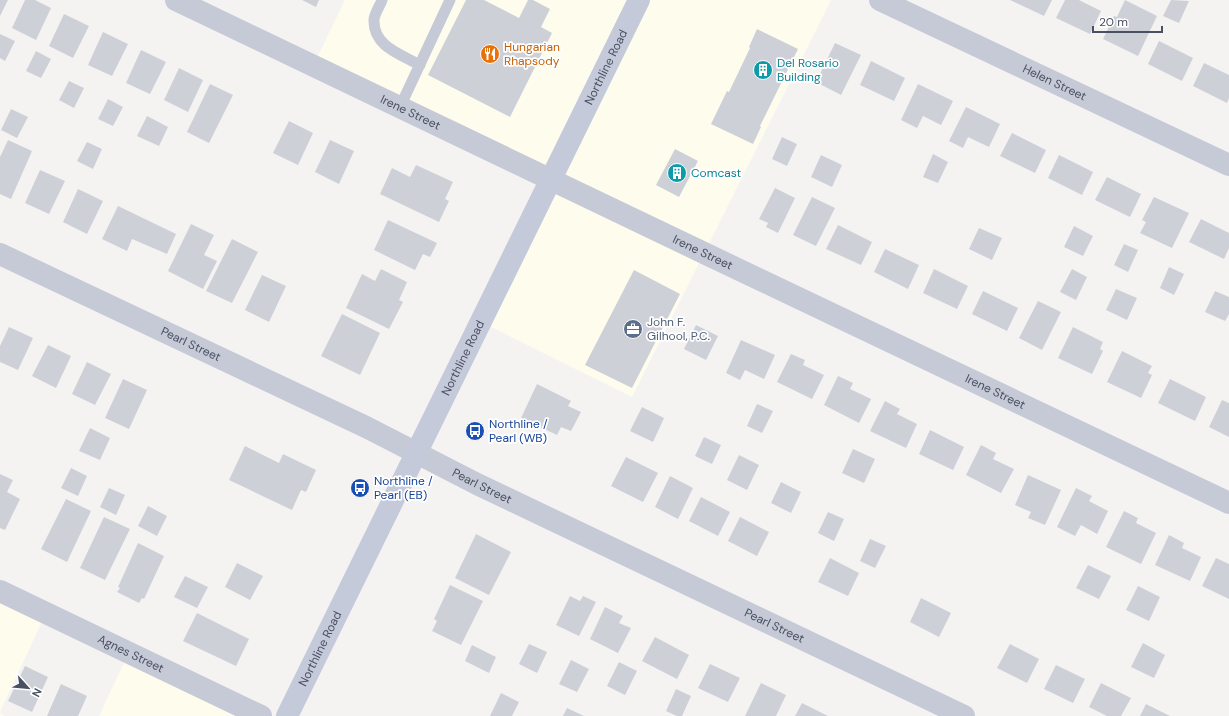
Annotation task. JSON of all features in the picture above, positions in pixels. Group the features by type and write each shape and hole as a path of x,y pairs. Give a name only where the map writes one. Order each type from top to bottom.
{"main road":[{"name":"Northline Road","path":"287,716 639,0"}],"street":[{"name":"Irene Street","path":"176,0 1229,503"},
{"name":"Helen Street","path":"880,0 1229,165"},
{"name":"Pearl Street","path":"0,254 366,427 477,484 964,716"},
{"name":"Agnes Street","path":"0,591 261,716"}],"lane":[{"path":"382,0 373,18 376,34 385,46 420,65"},
{"path":"400,107 450,0"}],"shaded area":[{"path":"345,0 831,0 632,397 481,322 551,179 313,66"},
{"path":"0,591 46,613 0,712"},
{"path":"129,652 261,716 99,716"}],"building":[{"path":"0,0 8,0 0,16"},
{"path":"25,0 35,0 51,8 36,40 12,28"},
{"path":"302,0 319,0 316,7"},
{"name":"Hungarian Rhapsody","path":"466,0 484,0 519,18 528,0 533,0 550,9 541,27 552,33 510,117 428,75"},
{"path":"1010,0 1052,0 1044,16"},
{"path":"1065,0 1079,0 1101,11 1090,34 1056,18"},
{"path":"1125,0 1157,16 1138,56 1103,39 1114,16 1117,17"},
{"path":"1171,0 1189,1 1179,23 1163,16"},
{"path":"64,14 89,26 73,58 49,46"},
{"name":"Del Rosario Building","path":"757,29 798,49 760,126 761,127 753,144 711,124 727,91 729,92 750,48 749,47"},
{"path":"103,32 128,44 112,76 88,65"},
{"path":"0,34 15,41 5,61 0,58"},
{"path":"1159,41 1193,58 1182,81 1148,64"},
{"path":"835,43 861,55 841,95 816,82"},
{"path":"141,50 166,62 150,94 126,83"},
{"path":"36,51 51,59 41,78 26,71"},
{"path":"871,61 905,78 894,101 860,85"},
{"path":"1204,63 1229,75 1229,98 1227,103 1193,86"},
{"path":"179,68 203,80 188,112 164,100"},
{"path":"69,81 84,88 74,108 59,100"},
{"path":"210,84 233,95 209,143 187,132"},
{"path":"918,84 953,101 941,125 923,116 917,128 901,120"},
{"path":"108,99 123,107 113,126 98,119"},
{"path":"966,107 1000,124 989,147 968,137 963,148 949,141"},
{"path":"11,109 28,117 17,138 1,130"},
{"path":"147,116 168,127 159,146 137,136"},
{"path":"289,121 313,133 298,165 273,153"},
{"path":"1012,133 1046,150 1035,173 1000,156"},
{"path":"782,137 797,144 787,166 772,159"},
{"path":"8,140 32,151 11,199 0,194 0,157"},
{"path":"330,140 354,151 339,184 315,172"},
{"path":"87,142 102,149 93,169 77,161"},
{"name":"Comcast","path":"675,149 698,161 679,197 656,185"},
{"path":"933,154 948,162 938,183 923,177"},
{"path":"821,155 842,165 832,187 811,177"},
{"path":"1059,155 1093,172 1082,195 1048,178"},
{"path":"416,165 453,182 445,199 449,201 439,222 380,194 392,168 410,177"},
{"path":"40,170 65,181 49,214 25,203"},
{"path":"1107,177 1141,194 1130,217 1095,200"},
{"path":"775,188 795,198 778,233 766,227 768,223 759,219"},
{"path":"78,189 103,201 87,234 63,222"},
{"path":"812,197 835,208 816,246 793,235"},
{"path":"1154,197 1189,213 1172,248 1140,233 1146,222 1142,220"},
{"path":"118,206 176,234 167,254 132,239 127,251 102,239"},
{"path":"1201,219 1229,233 1229,248 1224,259 1189,242"},
{"path":"388,220 437,243 430,257 423,254 415,270 374,250"},
{"path":"191,224 214,235 204,255 217,261 203,289 168,271"},
{"path":"838,225 872,242 861,265 826,249"},
{"path":"1074,226 1093,236 1083,256 1064,247"},
{"path":"979,228 1002,238 992,260 969,249"},
{"path":"232,239 258,252 232,303 206,291"},
{"path":"1124,244 1138,250 1128,272 1114,265"},
{"path":"885,249 919,265 908,289 874,272"},
{"path":"1169,267 1184,274 1174,295 1160,288"},
{"path":"381,269 407,282 399,300 403,302 389,329 346,308 362,274 375,281"},
{"path":"934,269 968,286 957,309 923,293"},
{"path":"1072,269 1087,277 1076,300 1060,292"},
{"name":"John F. Gilhool, P.C.","path":"634,270 680,294 632,388 585,365"},
{"path":"262,275 286,286 269,322 245,310"},
{"path":"1116,289 1137,298 1127,320 1106,310"},
{"path":"983,291 1018,308 1007,331 972,314"},
{"path":"1215,291 1229,297 1229,314 1225,321 1205,312"},
{"path":"1038,301 1061,312 1042,350 1019,338"},
{"path":"342,314 380,333 360,375 321,356"},
{"path":"696,325 718,336 706,360 684,349"},
{"path":"9,327 33,338 18,370 0,362 0,346"},
{"path":"1073,327 1103,342 1100,349 1103,351 1092,374 1058,358"},
{"path":"741,340 775,355 764,379 745,370 740,380 726,373"},
{"path":"48,345 71,356 56,388 32,376"},
{"path":"1122,351 1152,366 1148,373 1152,375 1141,398 1107,382"},
{"path":"791,354 805,360 803,365 824,375 812,399 777,382"},
{"path":"87,362 111,374 95,405 72,394"},
{"path":"838,376 853,383 850,389 871,399 859,423 824,405"},
{"path":"123,379 147,390 129,429 105,418"},
{"path":"1170,379 1206,397 1195,421 1158,403"},
{"path":"537,384 571,401 568,406 581,412 571,431 561,427 557,435 521,418"},
{"path":"1222,400 1229,403 1229,437 1209,427"},
{"path":"885,401 900,409 897,414 917,424 906,448 870,431"},
{"path":"757,404 773,411 762,433 747,426"},
{"path":"642,407 664,418 653,442 630,431"},
{"path":"90,428 110,438 100,460 79,451"},
{"path":"930,430 964,447 953,470 919,454"},
{"path":"704,437 721,445 712,464 695,456"},
{"path":"981,445 996,453 993,459 1014,469 1001,493 966,475"},
{"path":"245,446 279,463 283,454 316,470 306,492 301,490 292,510 229,480"},
{"path":"853,449 875,459 864,483 842,473"},
{"path":"739,455 759,465 747,490 727,480"},
{"path":"626,457 658,473 643,502 611,486"},
{"path":"71,468 87,476 78,496 61,488"},
{"path":"0,474 13,480 7,492 20,499 5,530 0,528"},
{"path":"1028,475 1061,490 1045,525 1028,518 1031,512 1015,505"},
{"path":"670,476 693,488 678,519 655,507"},
{"path":"781,482 801,492 791,513 771,503"},
{"path":"109,488 125,495 116,515 100,507"},
{"path":"1076,488 1092,496 1089,501 1108,511 1097,534 1081,525 1075,536 1057,527"},
{"path":"701,497 730,512 718,536 689,521"},
{"path":"66,499 91,511 67,562 41,549"},
{"path":"148,506 167,516 157,536 138,526"},
{"path":"1124,511 1138,518 1136,523 1156,533 1141,564 1106,547"},
{"path":"828,512 844,519 834,541 818,533"},
{"path":"104,517 130,529 105,580 80,568"},
{"path":"740,517 769,532 757,556 728,541"},
{"path":"476,534 511,552 489,595 455,578"},
{"path":"1169,535 1184,543 1182,548 1201,557 1190,581 1155,565"},
{"path":"870,539 886,546 875,568 860,561"},
{"path":"138,543 164,556 144,599 142,598 139,603 117,592"},
{"path":"830,558 859,573 848,596 818,582"},
{"path":"1216,558 1229,564 1229,599 1202,586"},
{"path":"237,563 263,576 250,600 225,587"},
{"path":"1088,565 1111,576 1099,599 1076,588"},
{"path":"185,576 208,587 197,608 174,597"},
{"path":"450,585 483,601 461,645 432,631 437,621 434,619"},
{"path":"1138,586 1160,597 1149,621 1126,610"},
{"path":"570,596 580,601 583,596 596,602 579,636 556,625"},
{"path":"921,598 951,613 939,637 910,622"},
{"path":"605,607 623,616 619,623 631,628 618,653 590,639"},
{"path":"197,613 249,639 236,666 183,641"},
{"path":"655,637 689,655 677,679 642,661"},
{"path":"1143,643 1165,655 1154,678 1131,667"},
{"path":"529,644 547,652 537,673 519,664"},
{"path":"1010,644 1039,659 1027,683 997,668"},
{"path":"472,645 496,657 489,673 465,661"},
{"path":"571,660 589,669 577,692 559,684"},
{"path":"619,662 637,671 625,695 607,686"},
{"path":"710,664 740,678 728,702 698,688"},
{"path":"1056,665 1085,679 1073,703 1044,689"},
{"path":"25,666 48,677 32,712 8,701"},
{"path":"761,683 786,695 776,716 745,716"},
{"path":"1101,683 1131,698 1121,716 1107,716 1089,707"},
{"path":"61,684 87,696 78,716 47,716"},
{"path":"676,689 691,696 682,716 677,716 666,711"},
{"path":"501,693 519,702 512,716 490,716"},
{"path":"802,703 828,716 795,716"},
{"path":"1146,704 1170,716 1140,716"},
{"path":"567,708 584,716 563,716"}],"place":[{"name":"Hungarian Rhapsody","path":"490,54"},
{"name":"Del Rosario Building","path":"763,70"},
{"name":"Comcast","path":"677,173"},
{"name":"John F. Gilhool, P.C.","path":"633,329"},
{"name":"Northline / Pearl (WB)","path":"475,431"},
{"name":"Northline / Pearl (EB)","path":"360,488"}]}
